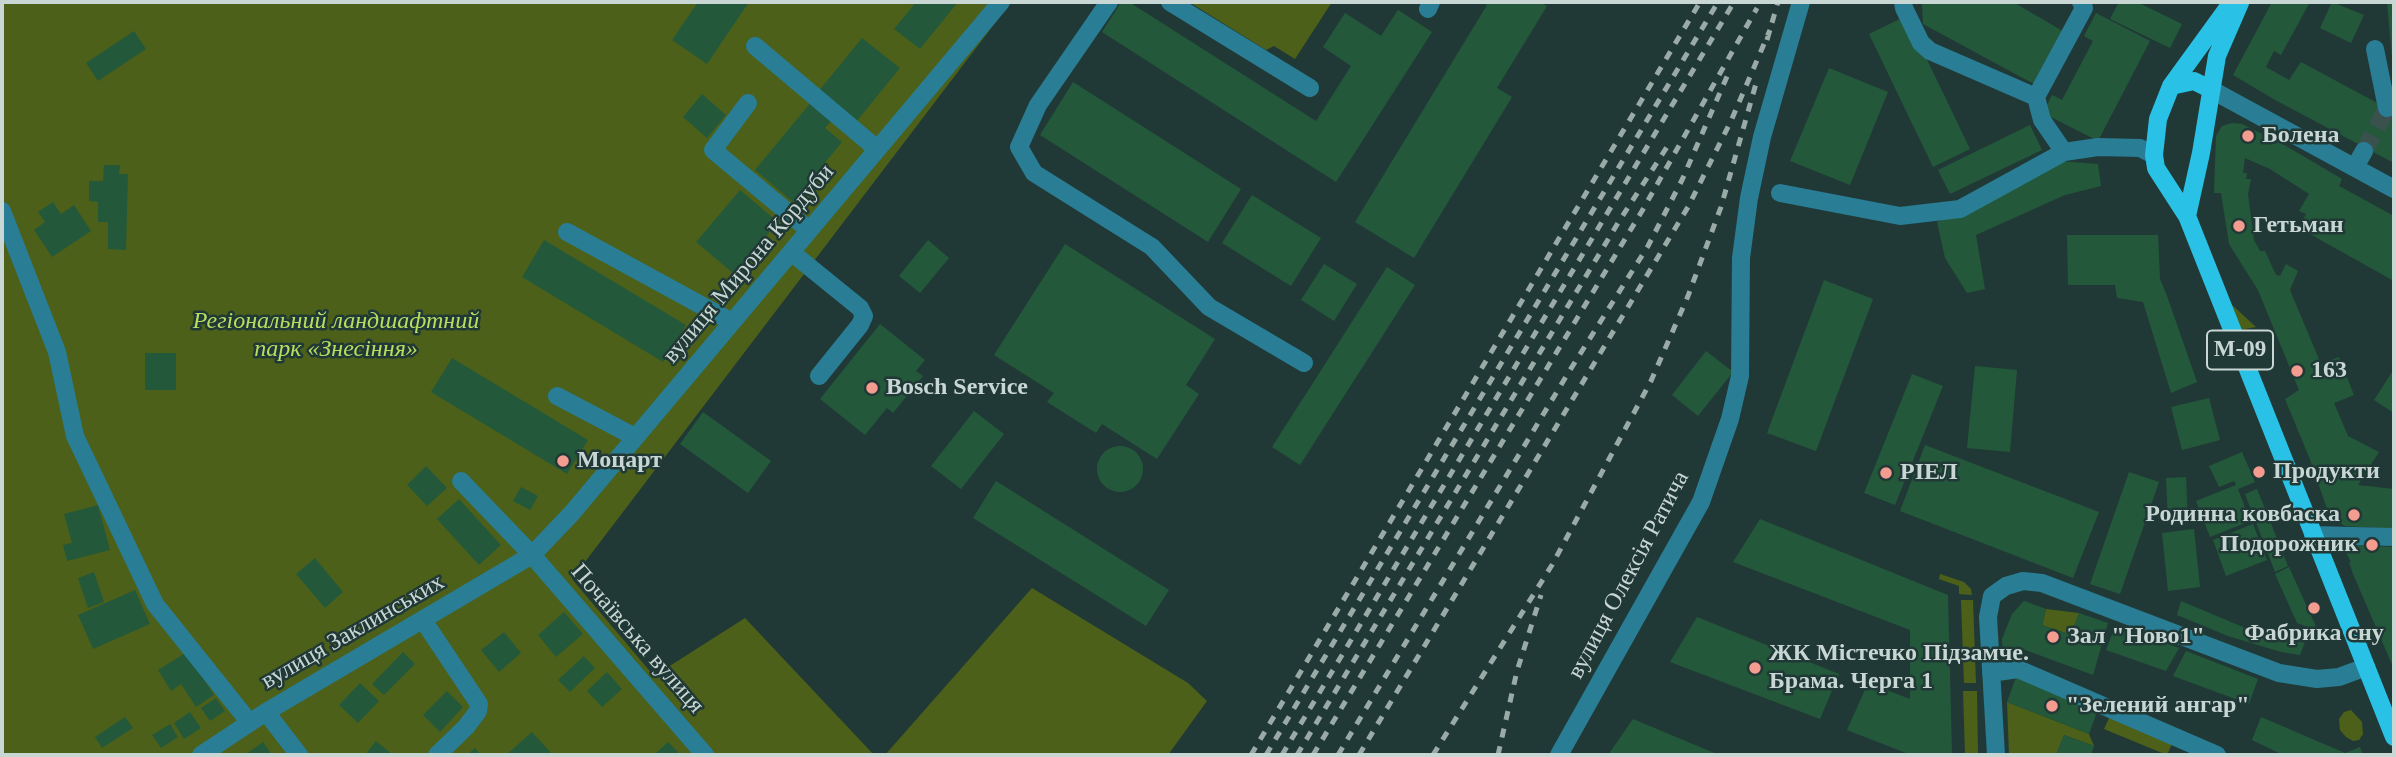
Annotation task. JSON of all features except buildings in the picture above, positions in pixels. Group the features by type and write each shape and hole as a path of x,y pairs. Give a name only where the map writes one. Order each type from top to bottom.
{"main road":[{"path":"2201,153 2193,171 2182,178 2171,175 2155,161 2158,119 2171,86 2232,2"},
{"path":"2188,216 2217,56 2241,2"},
{"path":"2171,86 2194,81 2210,89"},
{"name":"М-09","path":"2155,161 2188,216 2394,737"}],"street":[{"name":"вулиця Мирона Кордуби","path":"532,555 572,513 1001,2"},
{"path":"1109,2 1038,105 1019,147 1034,173 1152,247 1209,307 1304,363"},
{"path":"1170,2 1310,88"},
{"name":"вулиця Олексія Ратича","path":"1559,755 1701,502 1730,419 1740,376 1741,258 1749,198 1762,137 1801,2"},
{"path":"1903,2 1921,43 1930,51 2036,97"},
{"path":"2064,152 2042,120 2036,97 2084,8 2081,2"},
{"path":"755,46 877,149"},
{"path":"2375,50 2387,108"},
{"path":"2210,89 2359,159 2394,189"},
{"path":"748,103 713,150 809,230"},
{"path":"1780,193 1900,216 1960,209 2064,152 2098,147 2140,148 2155,161"},
{"path":"2,211 57,352 75,436 155,604 250,723"},
{"path":"567,232 732,322"},
{"path":"791,251 860,307 864,316 860,325 819,376"},
{"path":"557,396 635,437"},
{"name":"Почаївська вулиця","path":"461,481 532,555 705,755"},
{"path":"2313,535 2394,537"},
{"name":"вулиця Заклинських","path":"201,755 266,712 532,555"},
{"path":"1996,755 1988,617 1992,596 2006,586 2023,581 2042,583 2279,673 2317,679 2339,677 2366,667"},
{"path":"423,620 479,704 478,711 466,727 437,755"},
{"path":"1991,673 2018,669 2217,755"},
{"path":"266,712 299,755"}],"green space":[{"name":"Регіональний ландшафтний парк «Знесіння»","path":"2,2 1011,2 572,579 654,676 745,618 874,755 2,755"},
{"path":"1189,2 1332,2 1295,59 1274,46 1266,50"},
{"path":"2230,303 2256,327 2240,330"},
{"path":"1940,574 1964,582 1971,589 1972,595 1959,594 1959,586 1939,579"},
{"path":"1032,588 1188,683 1207,701 1168,755 885,755"},
{"path":"1961,600 1973,600 1976,683 1964,683"},
{"path":"2046,609 2079,613 2071,635 2042,625"},
{"path":"1963,691 1977,691 1978,755 1965,755"},
{"path":"2007,702 2089,734 2094,746 2064,735 2056,755 2009,755"},
{"path":"2351,710 2362,722 2363,734 2359,740 2353,741 2340,730 2339,719 2344,712"},
{"path":"2110,716 2172,744 2167,755 2104,729"}],"tunnel":[{"path":"2364,151 2387,108"}],"railway":[{"path":"1251,755 1700,2"},
{"path":"1266,755 1718,2"},
{"path":"1282,755 1734,2"},
{"path":"1767,40 1778,2"},
{"path":"1313,755 1642,211 1757,8"},
{"path":"1359,755 1688,207 1731,121 1770,30"},
{"path":"1338,755 1570,370 1648,246 1682,180 1729,72"},
{"path":"1433,755 1552,565 1651,381 1688,296 1721,207 1757,80"},
{"path":"1297,755 1618,223 1667,147"},
{"path":"1498,755 1517,671 1541,595"}],"place":[{"name":"Болена","path":"2248,136"},
{"name":"Гетьман","path":"2239,226"},
{"name":"163","path":"2297,371"},
{"name":"Bosch Service","path":"872,388"},
{"name":"Моцарт","path":"563,461"},
{"name":"Продукти","path":"2259,472"},
{"name":"РІЕЛ","path":"1886,473"},
{"name":"Родинна ковбаска","path":"2354,515"},
{"name":"Подорожник","path":"2372,545"},
{"name":"Фабрика сну","path":"2314,608"},
{"name":"Зал \"Ново1\"","path":"2053,637"},
{"name":"ЖК Містечко Підзамче. Брама. Черга 1","path":"1755,668"},
{"name":"\"Зелений ангар\"","path":"2052,706"}]}
